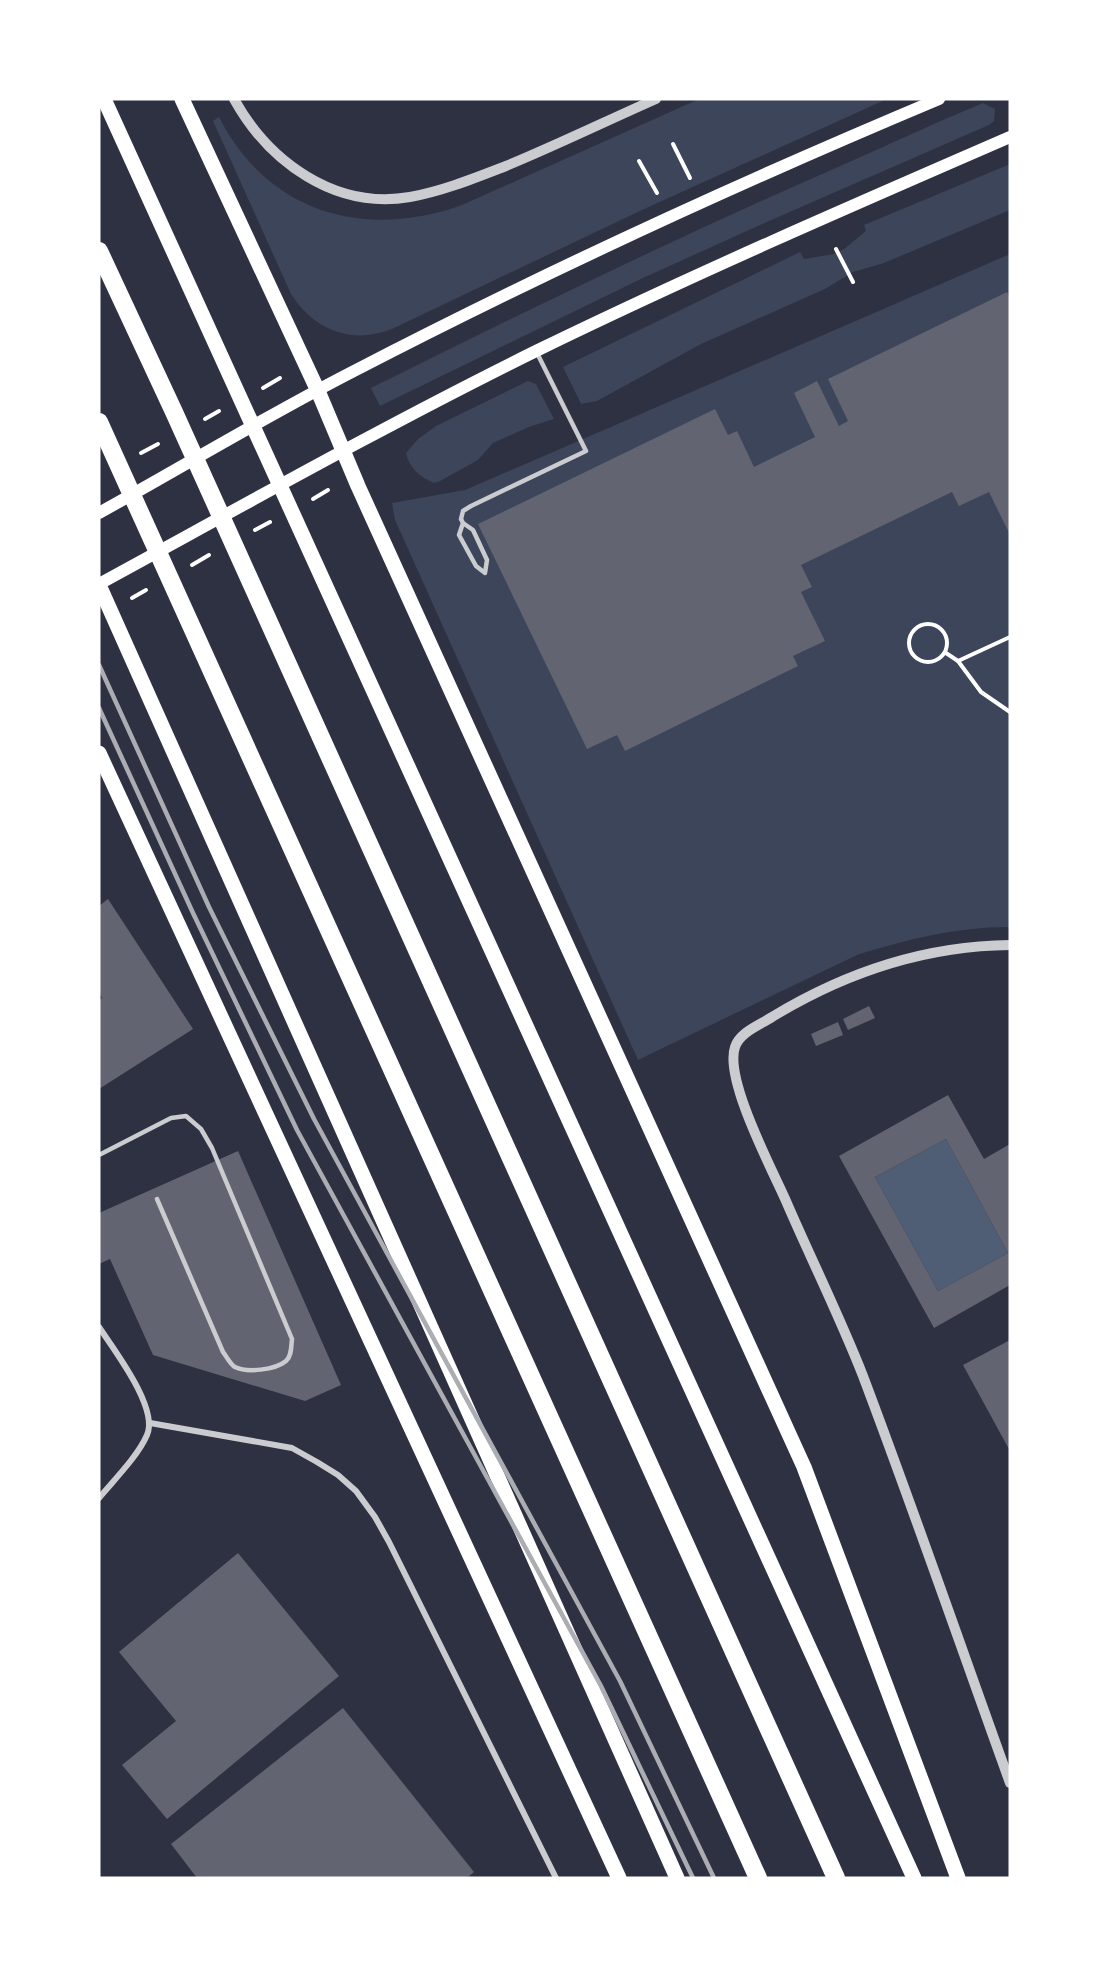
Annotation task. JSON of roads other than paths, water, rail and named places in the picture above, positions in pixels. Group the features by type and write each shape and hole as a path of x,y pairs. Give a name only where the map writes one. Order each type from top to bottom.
{"highway":[{"path":"99,251 184,434 836,1878"},
{"path":"99,422 758,1878"}],"main road":[{"path":"104,99 914,1878"},
{"path":"182,99 318,391 804,1467 958,1878"},
{"path":"99,513 318,391 492,302 682,211 939,99"},
{"path":"678,1878 99,584 343,450 537,351 738,256 1010,136"},
{"path":"99,753 619,1878"}],"street":[{"path":"234,99 267,146 306,177 343,193 388,198 427,193 481,176 656,99"},
{"path":"1010,945 939,950 858,973 784,1010 744,1034 735,1045 732,1062 746,1112 862,1374 1010,1783"},
{"path":"99,1327 138,1389 150,1423 148,1434 139,1448 99,1498"},
{"path":"150,1423 292,1448 331,1471 356,1491 375,1517 388,1542 556,1878"}],"lane":[{"path":"463,523 473,530 488,560 485,573 476,566 459,535 463,523 461,515 471,506 586,451 537,351"},
{"path":"99,1155 171,1118 186,1116 201,1129 212,1148 292,1339 291,1353 286,1361 260,1370 247,1370 233,1366 224,1352 156,1199"}],"railway":[{"path":"99,665 209,907 314,1119 620,1681 714,1878"},
{"path":"99,708 193,913 297,1130 601,1686 693,1878"}]}
